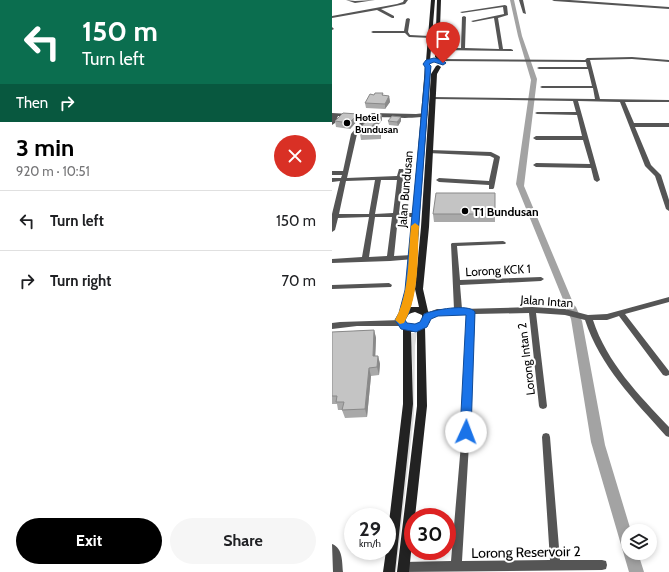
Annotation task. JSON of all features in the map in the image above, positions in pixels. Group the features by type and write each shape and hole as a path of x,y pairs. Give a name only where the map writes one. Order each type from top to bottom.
{"main road":[{"name":"Jalan Bundusan","path":"404,325 400,318 404,313 410,290 433,0"},
{"name":"Jalan Bundusan","path":"425,314 419,289 430,152 434,73 440,64 437,57 439,0"},
{"path":"428,64 440,64"},
{"path":"424,117 428,116 432,101"},
{"path":"403,569 422,406 421,327 426,322 425,314 412,310 404,313"},
{"path":"389,572 408,404 404,325 421,327"}],"street":[{"path":"348,0 358,2 373,0"},
{"path":"332,17 378,9 399,4 406,0"},
{"path":"522,0 526,13"},
{"path":"554,0 669,8"},
{"path":"605,4 608,0"},
{"path":"462,12 505,6 506,14 474,21"},
{"path":"378,9 393,17"},
{"path":"464,17 464,50"},
{"path":"496,17 501,50"},
{"path":"406,32 408,19"},
{"path":"373,32 406,32 412,37 430,37"},
{"path":"437,50 511,50"},
{"path":"440,64 454,61 508,60 520,62 543,62 632,58 669,61"},
{"path":"588,60 598,100"},
{"path":"540,68 589,68"},
{"path":"542,87 594,87"},
{"path":"575,100 597,180"},
{"path":"622,100 648,166 658,175 669,209"},
{"path":"432,101 669,101"},
{"path":"537,113 579,114"},
{"path":"332,123 334,114 424,117"},
{"path":"332,230 354,134 368,116"},
{"path":"632,125 669,125"},
{"path":"536,138 585,138"},
{"path":"430,152 491,154 497,157 492,185 439,180"},
{"path":"536,165 593,166"},
{"path":"390,259 401,170"},
{"path":"332,173 345,176 400,178"},
{"path":"332,180 345,176"},
{"path":"364,260 378,178"},
{"path":"334,216 416,214"},
{"path":"458,311 454,244 504,243"},
{"path":"332,261 412,257"},
{"name":"Lorong KCK 1","path":"456,283 541,279"},
{"path":"332,287 389,285"},
{"path":"585,317 607,317 621,314 669,299"},
{"name":"Jalan Intan","path":"425,314 458,311 532,310 565,312 585,317 601,351 634,395 669,433"},
{"name":"Lorong Intan 2","path":"532,310 543,406"},
{"path":"466,432 471,312"},
{"path":"621,314 666,373"},
{"path":"332,326 347,323 404,325"},
{"path":"546,437 554,565"},
{"path":"456,567 464,444"},
{"path":"332,549 336,555 338,572"},
{"name":"Lorong Reservoir 2","path":"403,569 602,565"}],"shaded area":[{"path":"510,0 514,0 522,36 537,79 524,186 582,321 605,445 629,524 621,524 621,545 591,442 571,319 516,184 531,80 518,36"},
{"path":"409,333 417,333 415,346 414,415 396,572 393,572 394,560 396,560 396,546 413,396 412,354"},
{"path":"625,560 640,560 644,572 629,572"}],"building":[{"path":"375,93 383,93 382,95 389,96 385,104 365,103 370,94 374,95"},
{"path":"343,113 358,114 349,123 335,121"},
{"path":"372,114 382,115 371,127 381,129 380,133 360,134 361,127"},
{"path":"392,116 401,117 397,122 388,121"},
{"name":"T1 Bundusan","path":"436,193 495,193 495,214 433,214"},
{"path":"374,330 373,356 378,356 377,367 369,368 365,409 342,410 344,402 336,402 337,396 332,396 332,332"}],"slow traffic":[{"path":"400,320 404,313 410,290 415,226"}],"place":[{"name":"Hotel Bundusan","path":"347,123"},
{"name":"T1 Bundusan","path":"465,211"}],"route":[{"path":"443,63 441,61 434,60 426,63 426,66 428,66 428,76 410,290 404,313 400,320 404,327 412,329 424,325 427,316 437,312 471,312 466,432"}]}
